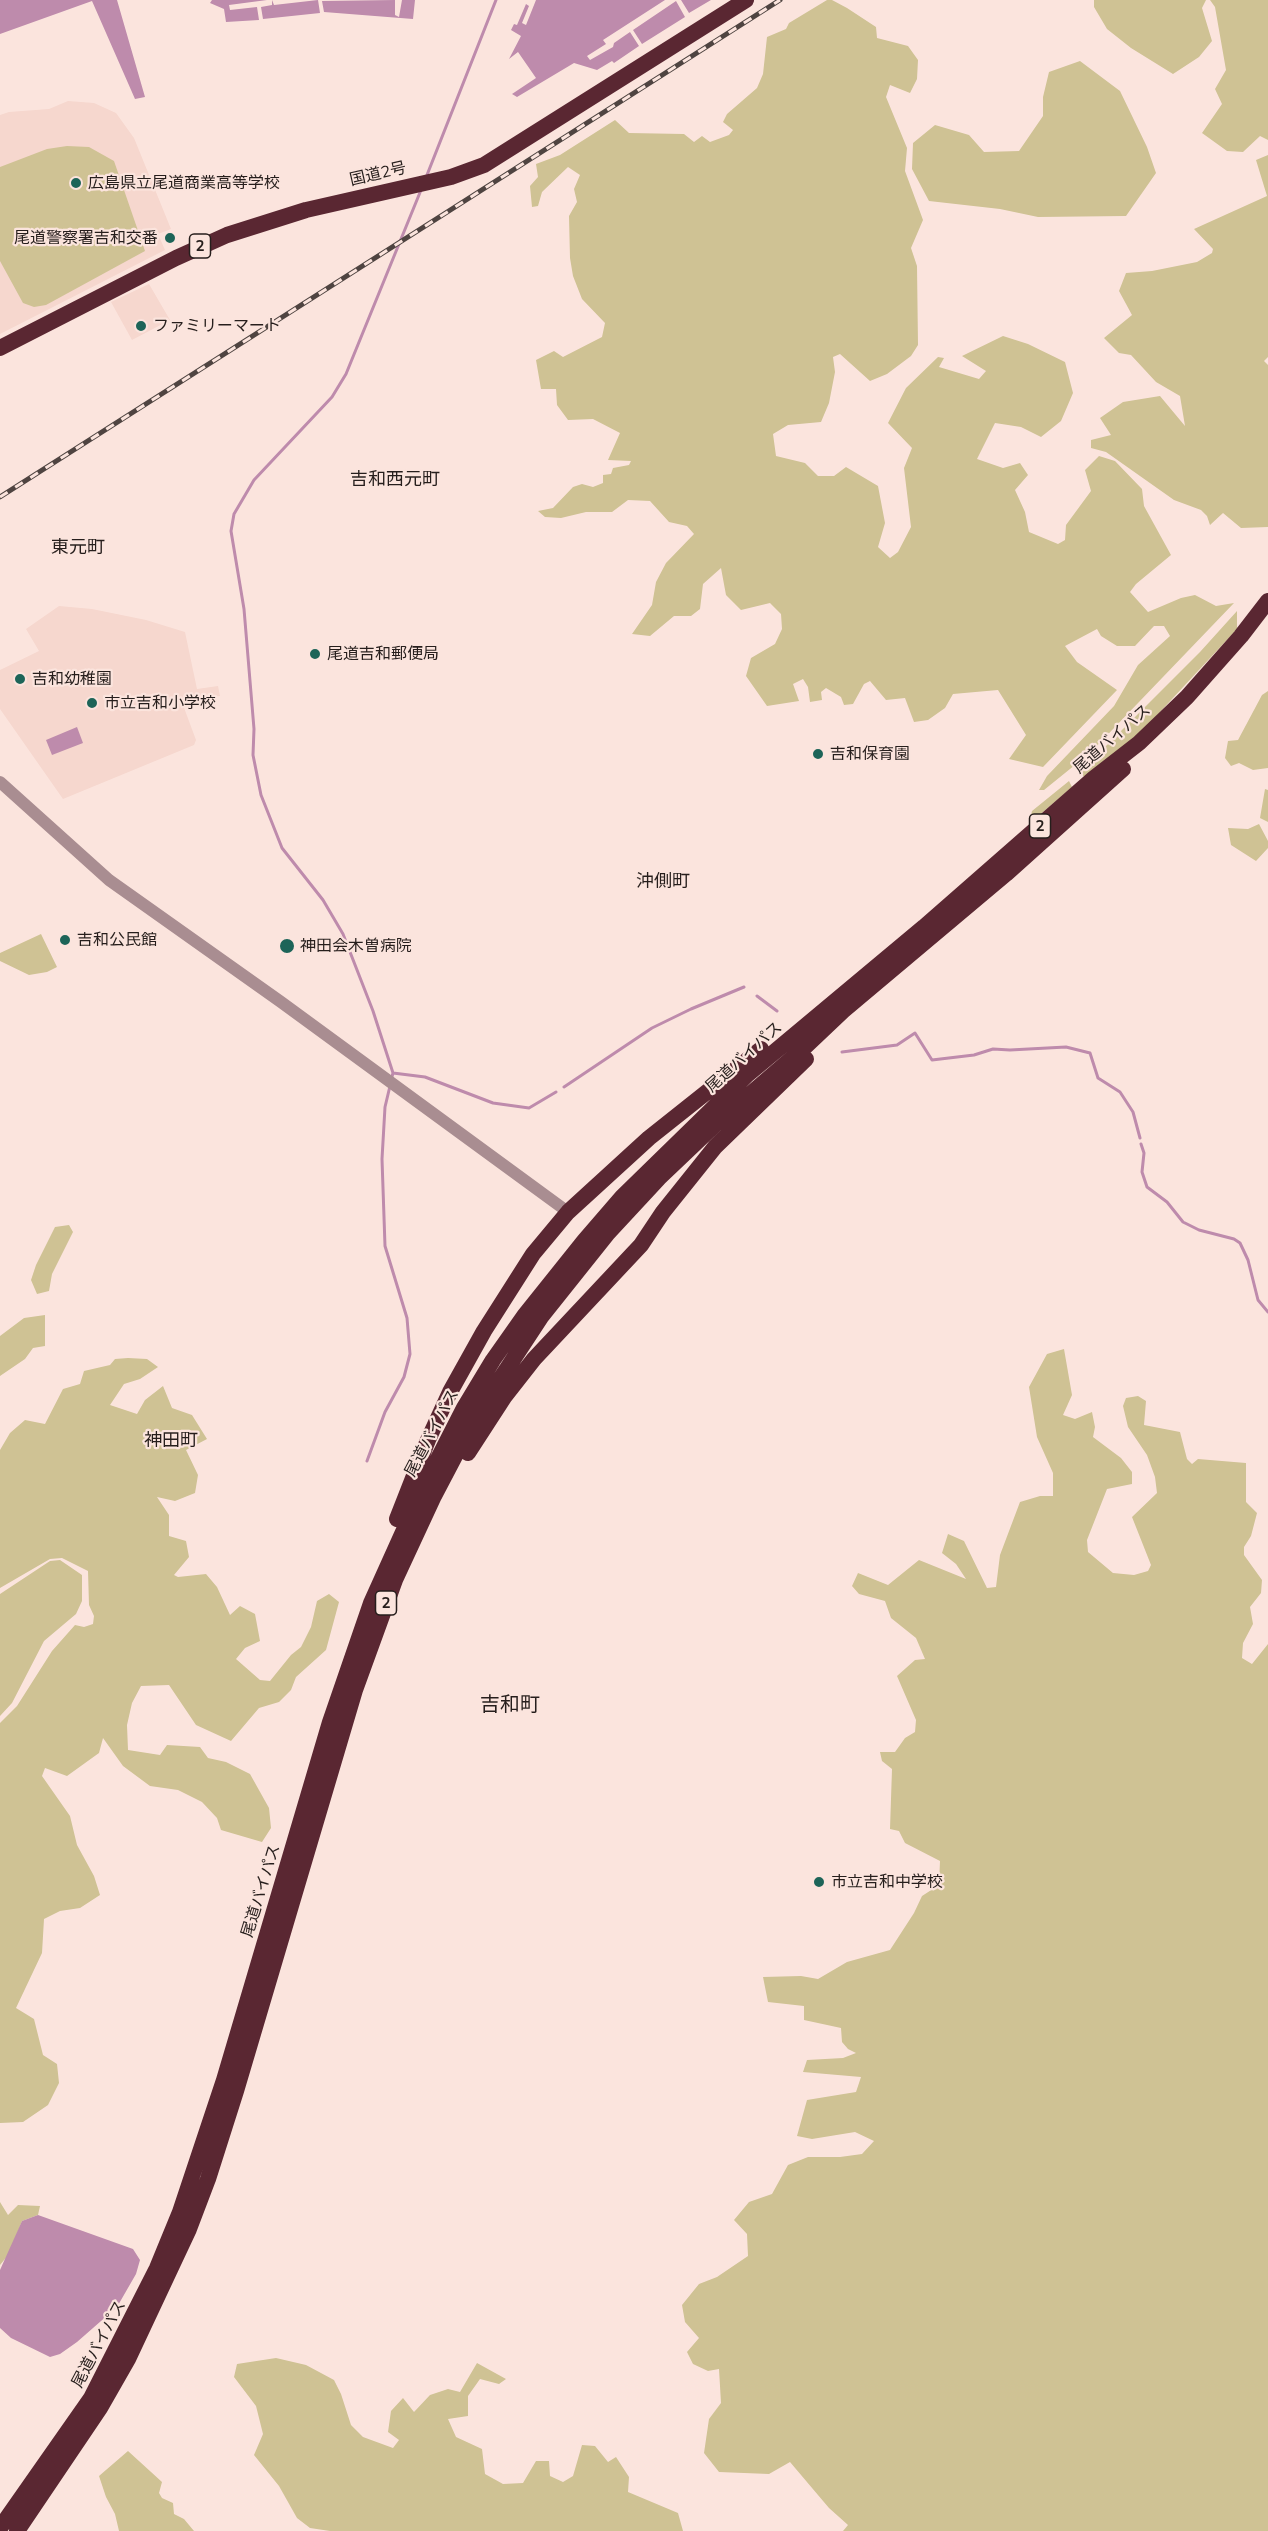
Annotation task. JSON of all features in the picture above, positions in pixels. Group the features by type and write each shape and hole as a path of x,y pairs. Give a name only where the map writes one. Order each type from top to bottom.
{"highway":[{"name":"国道2号","path":"0,348 207,242 296,213 468,172 492,161 746,0"},
{"name":"尾道バイパス","path":"0,2528 91,2398 157,2268 180,2212 224,2080 327,1734 371,1603 401,1533 464,1408 493,1360 584,1241 622,1197 748,1074 1139,743 1187,697 1241,636 1268,601"},
{"name":"尾道バイパス","path":"17,2531 100,2408 128,2360 189,2229 208,2179 236,2091 352,1699 395,1580 434,1496 476,1416 541,1317 574,1275 659,1178 720,1120 843,1011 916,952 1006,874 1151,742 1209,682 1268,612"},
{"path":"357,1642 392,1532 428,1440 450,1392 484,1331 532,1254 568,1212 649,1138 1057,811"},
{"path":"395,1580 475,1441 505,1396 534,1359 641,1245 663,1212 715,1147 916,952"}],"street":[{"path":"0,782 109,880 272,995 568,1212"}],"shaded area":[{"path":"0,0 117,0 145,97 135,99 92,1 0,34"},
{"path":"212,0 267,0 229,5 230,10 257,7 259,20 226,22 224,9 210,3"},
{"path":"272,0 274,5 318,0 320,13 263,19 261,7 272,5"},
{"path":"395,0 395,15 399,17 402,0 415,0 413,19 324,12 322,1"},
{"path":"536,0 665,0 603,40 606,44 587,56 590,60 613,47 614,43 630,32 639,46 614,63 612,61 597,70 574,63 517,97 512,94 536,78 518,52 509,59 521,36 511,30 514,24 517,25 526,4 529,6 522,23 526,25"},
{"path":"681,0 711,0 689,13"},
{"path":"827,0 832,0 847,8 876,27 877,38 908,46 918,60 917,79 910,93 890,85 886,97 907,148 905,171 923,220 911,248 917,266 918,345 911,356 887,374 870,381 840,354 833,357 835,372 829,403 821,422 788,425 773,434 776,456 805,463 818,476 834,476 846,467 878,486 885,523 878,547 890,558 898,552 911,527 904,468 912,448 888,423 906,388 938,357 944,358 939,367 979,379 986,371 962,356 1003,336 1028,344 1065,362 1073,393 1061,421 1041,437 1021,427 995,423 977,459 1003,468 1020,463 1028,475 1015,490 1025,512 1029,532 1058,544 1065,540 1066,525 1091,491 1085,470 1099,456 1115,461 1142,489 1144,506 1171,555 1136,584 1130,592 1148,612 1181,598 1195,595 1216,606 1234,603 1091,752 1044,790 1039,790 1047,776 1114,706 1138,665 1170,636 1164,626 1154,626 1135,646 1117,646 1101,636 1097,629 1065,646 1077,662 1117,690 1043,767 1009,759 1026,735 998,690 953,694 945,708 928,720 914,722 905,698 886,700 870,681 864,684 853,704 844,705 841,697 826,688 821,692 822,700 810,702 808,687 803,679 793,684 799,701 767,706 746,676 751,658 775,644 782,629 781,614 770,603 741,610 726,595 721,568 703,584 700,609 691,616 674,616 650,636 632,634 652,605 656,582 666,563 694,534 687,526 669,522 650,501 628,500 612,512 586,512 561,518 545,517 538,511 553,508 573,487 582,484 593,487 603,483 603,475 611,474 613,468 629,465 631,461 608,460 620,433 593,419 568,420 557,405 556,389 541,389 536,360 554,351 563,357 602,337 605,323 582,299 573,276 569,216 577,202 574,189 580,175 568,167 542,192 538,206 532,207 530,186 538,177 536,164 560,155 615,120 629,133 684,134 694,142 702,136 710,142 729,135 733,130 723,122 727,114 757,88 763,74 767,37 786,29 789,23"},
{"path":"1094,0 1206,0 1202,8 1212,41 1199,57 1173,74 1131,48 1107,29 1094,7"},
{"path":"1210,0 1268,0 1268,140 1260,136 1243,152 1227,151 1202,133 1222,104 1215,89 1226,70 1215,7"},
{"path":"676,1 685,17 642,44 633,30"},
{"path":"1080,61 1120,91 1147,147 1156,173 1126,216 1038,217 1000,209 929,201 912,169 913,143 935,125 969,135 984,152 1019,151 1043,116 1043,97 1049,72"},
{"name":"広島県立尾道商業高等学校","path":"68,101 94,103 116,113 134,138 171,229 158,234 165,250 0,334 0,115 9,112 49,109"},
{"name":"広島県立尾道商業高等学校","path":"67,146 89,147 114,161 145,251 46,305 34,307 23,303 0,261 0,167 47,149"},
{"path":"1268,155 1268,357 1264,361 1268,365 1268,527 1241,528 1223,513 1210,525 1207,516 1201,510 1174,500 1106,452 1091,448 1091,440 1111,435 1100,418 1123,402 1160,396 1185,426 1180,396 1156,382 1131,355 1119,353 1104,338 1132,315 1119,291 1126,273 1152,271 1197,262 1212,253 1213,249 1194,229 1267,196 1256,160"},
{"path":"149,284 170,320 132,340 111,302"},
{"name":"市立吉和小学校","path":"59,606 92,609 146,620 185,632 197,689 218,686 220,696 186,701 183,705 196,740 194,745 63,799 0,709 0,670 39,651 26,629"},
{"path":"1237,611 1237,629 1146,727 1086,779 1080,772 1200,652"},
{"path":"1268,691 1268,768 1253,770 1239,763 1231,766 1225,758 1228,741 1238,740 1262,695"},
{"path":"77,727 83,743 52,755 46,740"},
{"path":"1069,781 1072,787 1029,824 1032,811"},
{"path":"1265,789 1268,790 1268,822 1260,818"},
{"path":"1259,824 1268,841 1268,848 1256,861 1231,845 1228,828 1248,829"},
{"path":"41,934 57,967 47,972 29,975 0,961 0,953"},
{"path":"69,1225 73,1232 52,1274 49,1291 37,1294 31,1280 36,1265 55,1227"},
{"path":"45,1315 45,1346 33,1348 25,1359 0,1376 0,1336 24,1318"},
{"path":"1064,1349 1072,1395 1063,1415 1075,1419 1092,1412 1095,1427 1093,1437 1121,1458 1132,1472 1132,1484 1107,1489 1087,1540 1088,1552 1113,1573 1134,1575 1148,1571 1151,1565 1132,1517 1157,1493 1155,1477 1147,1455 1128,1427 1123,1406 1126,1398 1138,1396 1146,1401 1144,1425 1180,1432 1187,1459 1192,1464 1198,1459 1246,1463 1246,1502 1257,1513 1251,1536 1244,1547 1244,1555 1262,1580 1261,1593 1250,1607 1253,1624 1243,1643 1242,1658 1252,1664 1268,1644 1268,2531 843,2531 848,2525 829,2508 790,2462 769,2474 719,2472 704,2453 709,2419 721,2403 719,2369 708,2371 693,2364 687,2352 699,2338 685,2322 682,2305 699,2284 717,2277 748,2256 747,2234 734,2220 749,2202 772,2194 788,2165 808,2157 862,2154 874,2141 855,2132 812,2139 797,2136 807,2100 856,2092 861,2077 803,2072 807,2060 843,2058 856,2053 842,2042 841,2028 804,2020 804,2006 768,2002 763,1977 801,1976 818,1979 847,1962 890,1950 922,1896 939,1885 940,1861 905,1843 899,1831 890,1829 892,1769 882,1761 880,1752 895,1752 905,1738 915,1732 916,1720 897,1676 915,1660 925,1659 916,1638 891,1618 885,1601 859,1594 852,1586 858,1573 888,1585 919,1560 966,1579 956,1564 942,1553 948,1534 964,1541 987,1588 996,1587 1000,1555 1020,1502 1040,1496 1053,1496 1053,1473 1037,1437 1029,1387 1047,1354"},
{"path":"115,1359 147,1359 158,1367 140,1379 124,1384 110,1405 137,1414 145,1400 163,1386 172,1408 192,1415 207,1439 186,1450 198,1475 195,1493 175,1501 157,1497 169,1515 169,1536 186,1541 189,1557 174,1575 178,1577 206,1574 217,1587 230,1615 240,1606 255,1614 260,1641 245,1648 236,1659 260,1680 270,1681 291,1655 301,1647 311,1627 317,1601 329,1594 339,1602 326,1650 296,1677 291,1690 279,1702 259,1708 231,1741 196,1725 169,1685 141,1686 132,1703 127,1725 128,1750 160,1755 167,1745 200,1747 208,1758 226,1762 250,1774 269,1808 271,1828 262,1842 221,1830 217,1818 202,1802 178,1790 150,1786 123,1766 103,1738 99,1753 67,1776 45,1768 42,1776 70,1816 77,1845 94,1876 100,1895 80,1908 60,1911 44,1919 42,1953 16,2008 34,2019 43,2055 57,2064 59,2083 48,2105 23,2122 0,2123 0,1723 17,1706 52,1651 75,1625 84,1627 93,1624 94,1616 89,1605 88,1571 62,1558 50,1559 0,1588 0,1450 10,1433 25,1420 45,1424 63,1389 80,1384 84,1371 110,1365"},
{"path":"60,1560 82,1575 82,1601 76,1614 44,1641 12,1703 0,1716 0,1594 50,1561"},
{"path":"0,2202 8,2215 18,2205 40,2206 38,2215 22,2221 9,2254 0,2265"},
{"path":"38,2215 133,2249 140,2260 136,2274 117,2307 77,2342 60,2354 50,2357 11,2338 0,2328 0,2270 22,2221"},
{"path":"276,2358 306,2365 334,2380 351,2425 363,2437 393,2448 399,2440 388,2432 391,2411 403,2398 414,2412 430,2395 448,2389 460,2392 477,2363 506,2379 499,2384 480,2379 468,2396 468,2416 448,2419 456,2437 482,2449 485,2474 503,2484 523,2483 536,2461 549,2461 550,2476 563,2482 573,2476 582,2445 595,2446 608,2462 616,2457 629,2477 628,2492 678,2513 683,2531 330,2531 310,2528 297,2518 279,2486 254,2455 263,2434 256,2406 234,2377 237,2364"},
{"path":"128,2451 162,2482 159,2493 162,2498 173,2503 174,2514 184,2519 194,2531 119,2531 115,2514 99,2476"}],"waterway":[{"path":"427,175 496,0"},
{"path":"391,1080 393,1073 373,1011 343,934 323,900 282,848 261,795 253,755 254,729 244,609 231,531 234,514 254,480 332,397 346,374 421,190"},
{"path":"564,1087 652,1028 744,987"},
{"path":"757,996 777,1011"},
{"path":"842,1052 897,1045 915,1033 932,1060 974,1055 993,1049 1066,1047 1090,1053 1098,1078 1120,1092 1133,1112 1140,1138"},
{"path":"393,1073 425,1077 493,1103 529,1108 556,1092"},
{"path":"367,1461 385,1412 404,1377 410,1354 407,1318 385,1246 382,1159 385,1107 390,1086"},
{"path":"1141,1144 1144,1153 1142,1172 1147,1187 1167,1202 1183,1222 1199,1230 1234,1239 1240,1243 1248,1260 1258,1300 1268,1312"}],"railway":[{"path":"0,497 780,0"}],"place":[{"name":"広島県立尾道商業高等学校","path":"76,183"},
{"name":"尾道警察署吉和交番","path":"170,238"},
{"name":"ファミリーマート","path":"141,326"},
{"name":"尾道吉和郵便局","path":"315,654"},
{"name":"吉和幼稚園","path":"20,679"},
{"name":"市立吉和小学校","path":"92,703"},
{"name":"吉和保育園","path":"818,754"},
{"name":"吉和公民館","path":"65,940"},
{"name":"神田会木曽病院","path":"287,946"},
{"name":"市立吉和中学校","path":"819,1882"}],"district":[{"name":"吉和西元町","path":"395,480"},
{"name":"東元町","path":"78,548"},
{"name":"沖側町","path":"663,882"},
{"name":"神田町","path":"171,1441"},
{"name":"吉和町","path":"510,1705"}]}
